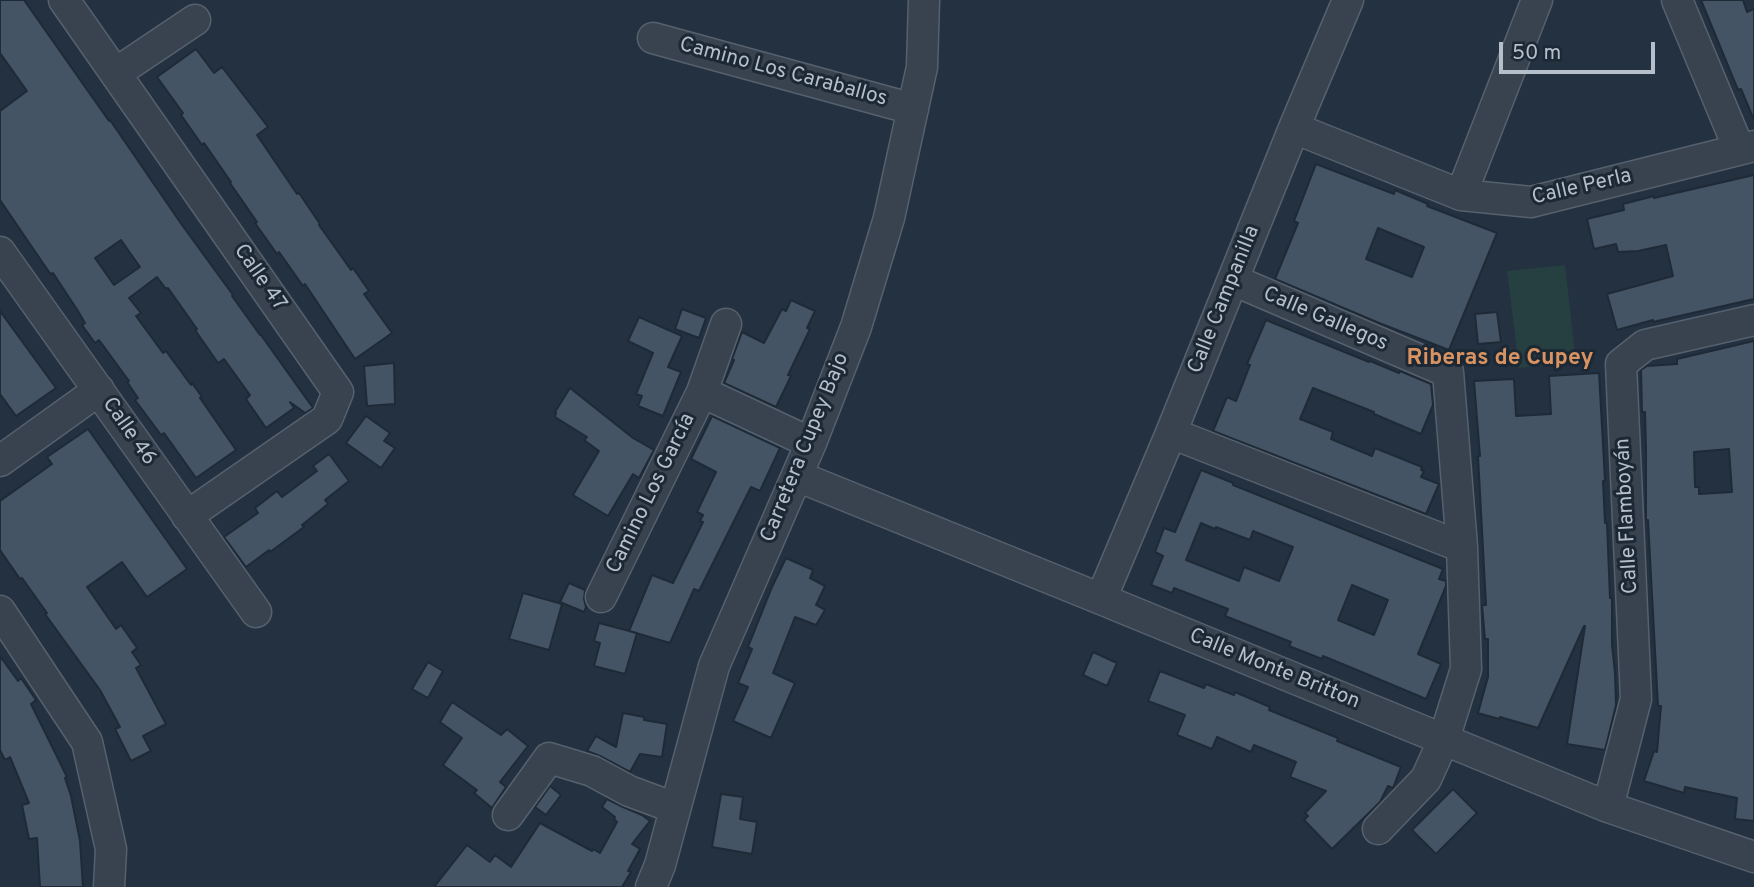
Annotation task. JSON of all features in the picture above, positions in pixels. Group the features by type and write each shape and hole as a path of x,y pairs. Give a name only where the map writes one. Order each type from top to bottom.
{"street":[{"name":"Calle 47","path":"64,0 338,392 327,419 187,516"},
{"name":"Carretera Cupey Bajo","path":"651,887 660,865 714,666 811,443 856,327 871,279 889,218 922,67 924,0"},
{"name":"Calle Campanilla","path":"1101,599 1348,0"},
{"path":"1461,195 1537,0"},
{"path":"1677,0 1746,147"},
{"path":"116,74 195,20"},
{"name":"Camino Los Caraballos","path":"653,38 913,109"},
{"name":"Calle Perla","path":"1294,128 1461,195 1531,202 1746,147"},
{"name":"Calle 46","path":"0,252 256,612"},
{"name":"Calle Gallegos","path":"1233,280 1448,372 1462,547 1466,669 1444,739 1426,779 1378,829"},
{"name":"Calle Flamboyán","path":"1608,807 1636,699 1621,364 1645,345 1754,320"},
{"name":"Camino Los García","path":"601,597 702,392 726,324"},
{"path":"0,461 99,390"},
{"name":"Camino Los García","path":"702,392 811,443"},
{"path":"1171,433 1462,547"},
{"name":"Calle Monte Britton","path":"797,476 1608,807 1754,858"},
{"path":"0,611 87,742 111,849 109,887"},
{"path":"508,815 550,758 592,771 629,791 676,808"}],"green space":[{"path":"1565,265 1576,362 1519,368 1507,271"}],"building":[{"path":"0,0 24,0 313,408 305,413 290,402 294,408 266,428 246,399 250,395 224,359 218,363 168,288 166,289 157,277 129,298 141,313 136,316 163,353 166,351 191,385 192,383 236,450 196,478 164,433 161,435 135,400 138,398 127,382 129,381 99,340 95,343 82,325 85,323 78,311 0,200 0,111 27,91 0,53","holes":["121,240 140,267 114,285 95,258"]},
{"path":"1701,0 1743,0 1747,12 1754,9 1754,120 1741,89 1738,90"},
{"path":"196,49 214,73 222,67 268,127 257,135 351,270 353,268 369,291 364,294 392,333 355,359 305,284 303,286 255,223 257,222 231,182 204,143 202,145 157,77"},
{"path":"1316,164 1394,194 1395,190 1428,204 1427,206 1497,233 1449,350 1275,279 1298,223 1294,221","holes":["1378,228 1424,247 1412,277 1366,259"]},
{"path":"1754,175 1754,299 1617,330 1607,294 1673,276 1666,245 1638,251 1618,252 1616,244 1594,249 1587,219 1624,210 1623,204"},
{"path":"791,300 815,311 807,328 810,329 788,375 791,376 776,407 724,383 742,332 764,343 782,309 786,311"},
{"path":"682,309 706,318 699,338 675,329"},
{"path":"0,311 56,388 16,416 0,394"},
{"path":"1497,312 1501,342 1478,344 1475,314"},
{"path":"639,317 682,336 668,367 681,372 663,416 638,406 642,396 636,394 653,353 628,341"},
{"path":"1266,320 1431,384 1433,405 1421,434 1313,388 1300,419 1333,432 1331,439 1372,456 1375,448 1422,467 1421,470 1424,471 1421,477 1439,484 1426,514 1213,431 1227,397 1236,401 1250,365 1247,364"},
{"path":"1754,341 1754,821 1735,819 1737,798 1685,787 1684,793 1644,781 1654,751 1657,752 1661,706 1658,706 1646,520 1645,412 1642,412 1641,370 1647,366 1677,364 1677,359","holes":["1729,449 1732,492 1699,494 1699,487 1695,487 1694,452"]},
{"path":"394,363 395,404 367,406 364,366"},
{"path":"1599,373 1616,705 1605,750 1567,744 1585,626 1538,728 1478,713 1488,677 1488,639 1485,639 1482,605 1486,605 1474,381 1514,379 1516,416 1551,414 1549,376"},
{"path":"570,388 633,438 654,450 639,478 633,474 608,516 573,495 599,451 584,440 587,437 555,417 555,412"},
{"path":"366,416 390,433 384,441 395,448 381,468 346,443"},
{"path":"712,416 780,448 760,491 751,487 699,591 694,589 670,643 629,631 652,575 673,583 703,522 700,521 703,515 697,512 716,472 691,459"},
{"path":"88,429 187,569 147,597 122,562 87,587 116,629 121,625 137,648 132,652 141,665 136,668 166,724 143,736 151,751 131,761 115,729 120,727 100,690 0,550 0,501 52,464 47,457"},
{"path":"329,454 349,481 325,500 328,504 302,525 304,527 246,567 224,537 258,513 255,508 277,491 282,497 317,471 313,466"},
{"path":"1201,470 1443,569 1439,579 1446,581 1446,586 1418,654 1441,664 1426,699 1323,656 1322,659 1289,646 1291,642 1225,616 1228,609 1174,588 1172,593 1151,585 1163,556 1155,552 1164,528 1175,532","holes":["1201,523 1250,540 1253,531 1293,547 1279,581 1244,567 1239,581 1186,560","1352,585 1388,600 1374,635 1338,620"]},
{"path":"786,558 813,570 810,578 825,586 816,605 825,610 816,625 795,617 773,673 795,683 771,738 733,721 748,687 738,683 752,649 748,647"},
{"path":"569,583 585,590 584,612 560,602"},
{"path":"523,593 562,604 549,650 509,639"},
{"path":"599,623 637,633 625,674 594,666 600,643 594,641"},
{"path":"1093,652 1117,663 1107,686 1083,675"},
{"path":"0,656 18,681 21,678 36,700 31,704 67,777 65,778 80,841 83,887 40,887 37,838 29,839 22,805 29,803 10,757 5,760 0,750"},
{"path":"428,662 443,671 428,698 412,689"},
{"path":"1160,671 1204,688 1206,684 1234,695 1235,692 1270,707 1269,710 1338,738 1337,741 1401,767 1393,788 1388,786 1380,802 1332,849 1304,820 1308,816 1305,813 1326,791 1290,777 1296,762 1254,745 1251,752 1217,737 1212,749 1177,735 1185,715 1148,701"},
{"path":"452,702 501,735 507,729 528,746 500,782 506,787 492,808 474,793 477,790 443,765 462,738 440,722"},
{"path":"623,713 667,724 662,757 640,754 630,772 587,751 596,736 616,747"},
{"path":"550,786 561,795 546,815 535,807"},
{"path":"1453,789 1477,813 1436,854 1412,830"},
{"path":"721,794 743,797 740,819 757,822 752,854 712,847"},
{"path":"607,799 650,821 632,844 640,849 622,887 434,887 467,845 490,862 495,855 511,867 540,823 600,853 617,822 615,817 602,807"}],"district":[{"name":"Riberas de Cupey","path":"1500,359"}]}
